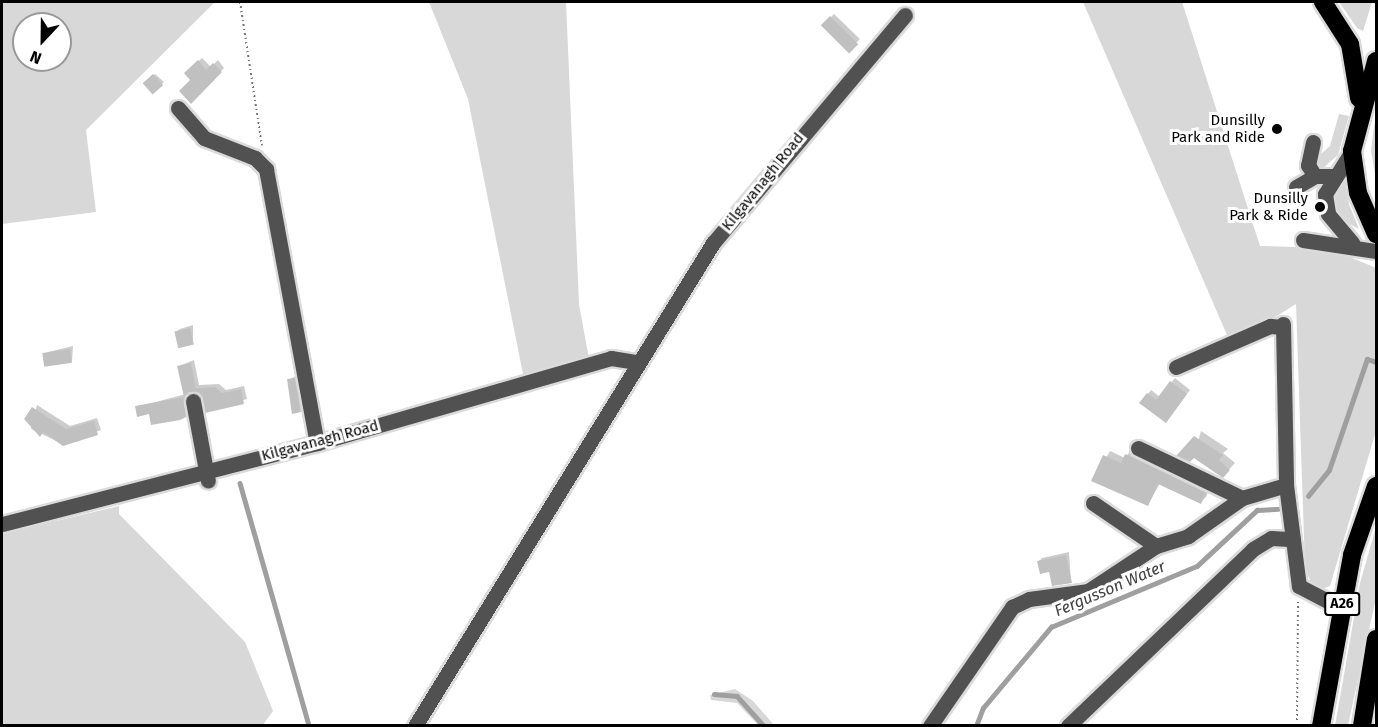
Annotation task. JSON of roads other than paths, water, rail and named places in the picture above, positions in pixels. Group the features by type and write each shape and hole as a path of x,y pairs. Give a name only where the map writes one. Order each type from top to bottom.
{"highway":[{"path":"1323,2 1341,24 1358,66 1358,118"},
{"path":"1377,61 1358,118 1352,151 1358,193 1377,234"},
{"name":"A26","path":"1321,726 1341,608 1377,486"},
{"path":"1362,726 1377,639"}],"street":[{"name":"Kilgavanagh Road","path":"415,726 484,622 637,362 713,243 905,15"},
{"path":"178,108 204,138 255,158 266,169 317,443"},
{"path":"1313,142 1308,165 1315,176"},
{"path":"1352,151 1333,176 1325,208 1352,243"},
{"path":"1296,187 1315,176 1333,176"},
{"path":"1303,240 1352,243 1377,251"},
{"path":"1176,367 1269,326 1283,325 1287,485 1299,586 1341,608"},
{"name":"Kilgavanagh Road","path":"8,519 207,476 611,358 637,362"},
{"path":"193,401 207,476"},
{"path":"1138,448 1242,498"},
{"path":"930,726 1012,607 1029,599 1088,591 1155,546 1188,536 1242,498 1287,485"},
{"path":"1093,503 1155,546"},
{"path":"1068,726 1253,549 1271,538 1293,539"}],"waterway":[{"name":"Fergusson Water","path":"1308,496 1329,470 1367,359 1376,362"},
{"path":"240,483 309,726"},
{"name":"Fergusson Water","path":"976,726 983,708 1051,627 1197,566 1257,510 1278,509"},
{"path":"714,694 737,696 764,726"}],"place":[{"name":"Dunsilly Park and Ride","path":"1277,129"},
{"name":"Dunsilly Park & Ride","path":"1320,207"}]}
